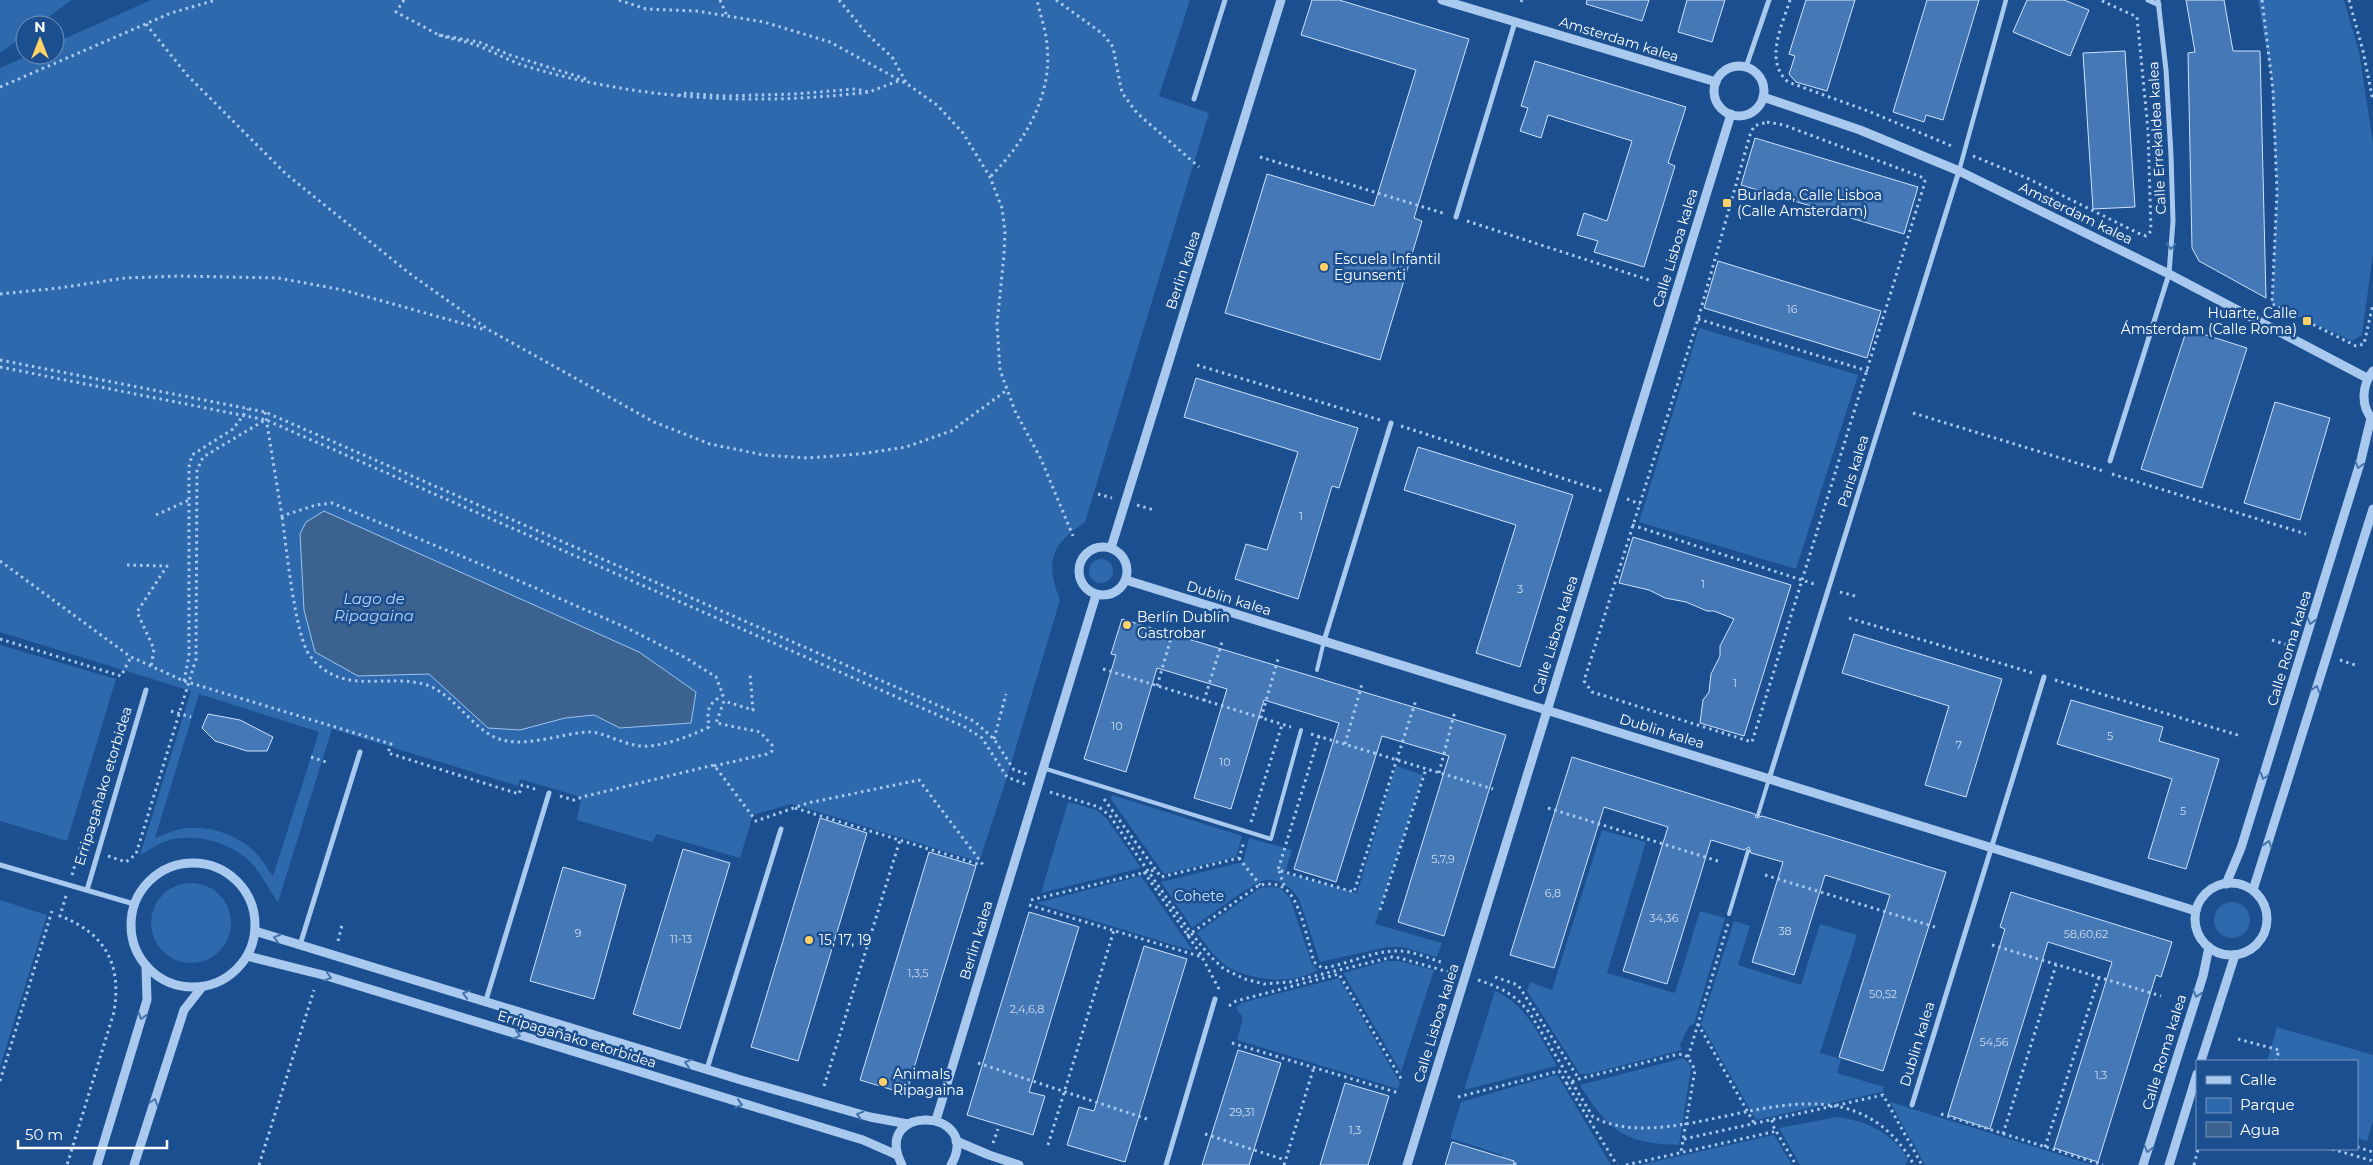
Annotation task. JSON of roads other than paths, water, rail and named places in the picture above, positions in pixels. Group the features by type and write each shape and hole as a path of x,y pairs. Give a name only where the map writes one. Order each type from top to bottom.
{"street":[{"path":"1194,99 1225,0"},
{"name":"Berlin kalea","path":"1111,548 1281,0"},
{"name":"Amsterdam kalea","path":"1442,0 1716,82"},
{"path":"1746,67 1768,0"},
{"path":"1959,171 2006,0"},
{"path":"2148,0 2159,2"},
{"name":"Calle Errekaldea kalea","path":"2110,461 2169,274 2173,221 2171,155 2166,70 2159,2"},
{"path":"1456,217 1515,22"},
{"path":"1746,67 1754,71 1761,78 1764,87 1763,97 1759,106 1751,112 1741,115 1731,114 1723,110 1716,101 1714,92 1716,82 1728,68 1746,67"},
{"name":"Amsterdam kalea","path":"1763,97 1860,130 1959,171 2169,274 2367,378"},
{"name":"Calle Lisboa kalea","path":"1407,1165 1731,114"},
{"name":"Paris kalea","path":"1769,779 1959,171"},
{"path":"2372,419 2364,406 2363,392 2367,378 2373,370"},
{"name":"Calle Roma kalea","path":"2226,884 2242,848 2372,419"},
{"path":"1324,641 1391,423"},
{"path":"2253,890 2373,509"},
{"path":"1098,547 1111,548 1119,553 1125,561 1127,570 1126,580 1119,590 1108,595 1096,595 1085,589 1078,577 1078,564 1086,553 1098,547"},
{"name":"Dublin kalea","path":"1126,580 2196,911"},
{"name":"Berlin kalea","path":"936,1120 1096,595"},
{"name":"Dublin kalea","path":"1912,1105 2044,677"},
{"name":"Erripagañako etorbidea","path":"87,890 96,853 146,690"},
{"path":"300,945 360,752"},
{"name":"Erripagañako etorbidea","path":"486,1000 549,793"},
{"path":"707,1069 781,829"},
{"path":"197,863 216,867 234,877 246,892 254,911 256,931 247,956 236,971 220,981 202,987 175,984 162,980 146,968 137,953 131,937 130,920 134,904 144,886 158,872 177,864 197,863"},
{"path":"0,865 134,904"},
{"path":"2226,884 2244,886 2253,890 2262,901 2267,914 2266,928 2260,941 2249,951 2235,955 2226,955 2209,947 2200,937 2198,931 2196,911 2202,898 2212,889 2226,884"},
{"name":"Erripagañako etorbidea","path":"256,931 707,1069 870,1117 908,1124"},
{"name":"Calle Roma kalea","path":"2143,1165 2202,976 2209,947"},
{"path":"2201,1060 2235,955"},
{"name":"Erripagañako etorbidea","path":"247,956 327,976 863,1140 897,1155"},
{"path":"97,1165 147,1000 146,968"},
{"path":"134,1165 184,1010 202,987"},
{"path":"1166,1165 1215,999"},
{"path":"2169,1165 2196,1077"},
{"path":"902,1165 897,1155 896,1143 900,1132 908,1124 922,1118 936,1120 952,1132 956,1141 956,1152 951,1165"},
{"path":"956,1141 1019,1165"}],"lane":[{"path":"1317,670 1324,641"},
{"path":"1044,768 1271,839 1301,730"},
{"path":"1758,815 1769,779"},
{"path":"1729,914 1748,851"}],"water":[{"name":"Lago de Ripagaina","path":"324,511 639,652 696,692 691,723 620,728 594,715 565,718 520,730 488,728 429,674 358,676 315,652 304,610 300,534 306,522"}],"place":[{"name":"Burlada, Calle Lisboa (Calle Amsterdam)","path":"1727,203"},
{"name":"Escuela Infantil Egunsenti","path":"1324,267"},
{"name":"Huarte, Calle Ámsterdam (Calle Roma)","path":"2307,321"},
{"name":"Berlín Dublín Gastrobar","path":"1127,625"},
{"name":"15, 17, 19","path":"809,940"},
{"name":"Animals Ripagaina","path":"883,1082"}],"park label":[{"name":"Cohete","path":"1199,896"}]}
